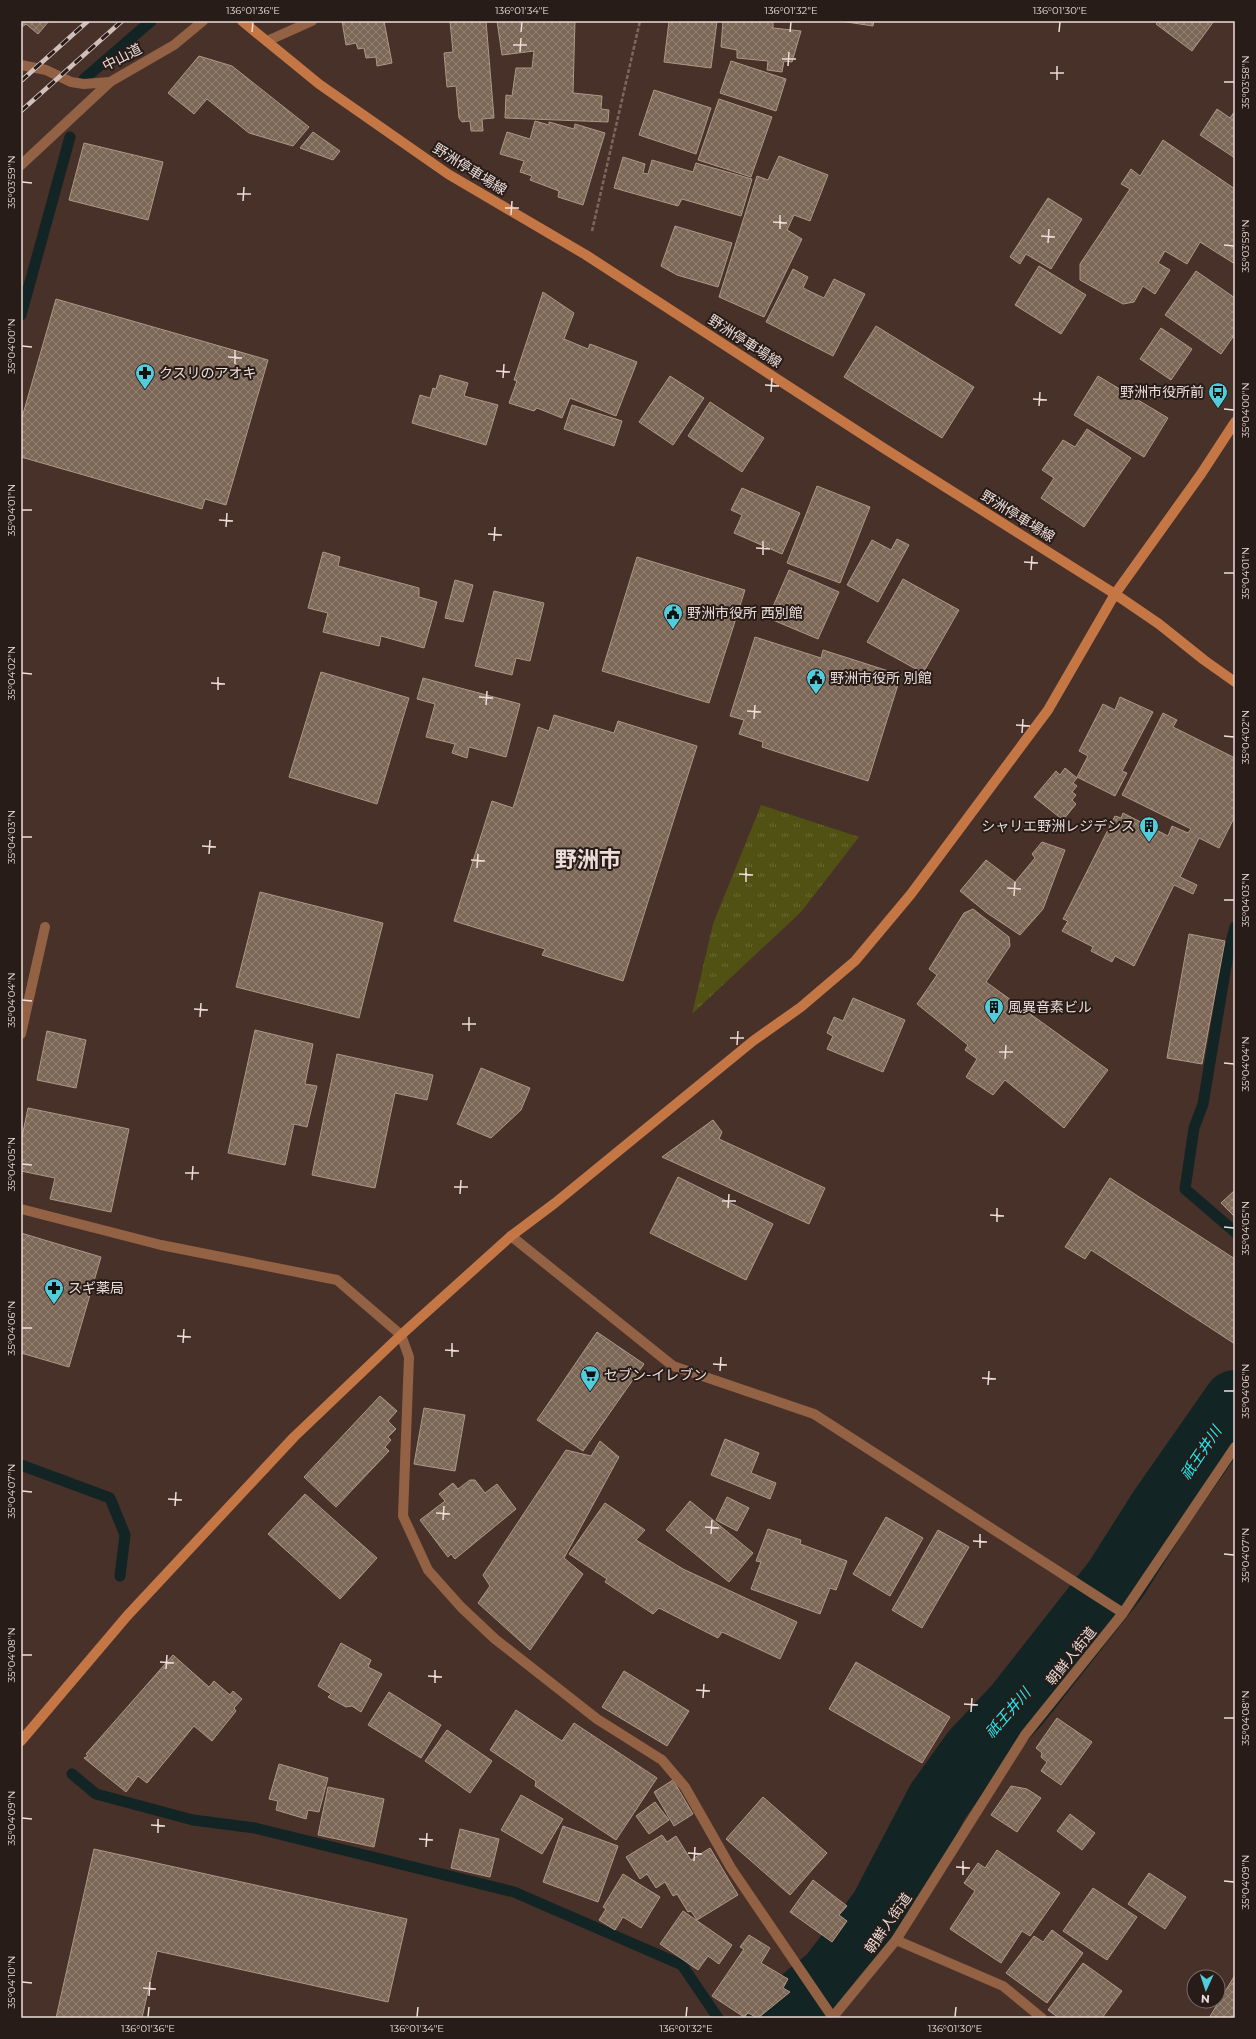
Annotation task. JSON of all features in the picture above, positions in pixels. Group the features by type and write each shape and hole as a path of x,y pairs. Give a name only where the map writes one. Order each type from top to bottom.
{"street":[{"name":"中山道","path":"21,65 46,70 71,82 84,84 110,82 174,45 203,21"},
{"name":"野洲停車場線","path":"242,21 319,84 448,174 586,255 885,449 1115,594 1159,624 1204,660 1235,682"},
{"path":"267,41 312,21"},
{"path":"21,165 110,82"},
{"path":"21,1741 127,1616 294,1437 400,1335 511,1236 555,1204 753,1041 801,1007 854,961 911,894 1048,710 1115,594 1201,474 1235,422"},
{"path":"21,1034 25,1002 45,927"},
{"path":"21,1209 161,1245 337,1280 400,1335 409,1357 403,1516 428,1570 461,1607 494,1639 597,1719 662,1760 685,1787 731,1868 831,2015"},
{"path":"511,1236 674,1366 814,1414 1122,1612"},
{"name":"朝鮮人街道","path":"831,2015 896,1940 1025,1735 1122,1612 1235,1447"},
{"path":"896,1940 1003,1986 1042,2018"}],"path":[{"path":"586,255 640,21"}],"green space":[{"path":"761,805 859,837 801,912 692,1014 713,924"}],"building":[{"path":"21,21 49,21 38,34 26,24 21,28"},
{"path":"342,21 384,21 392,63 377,66 376,57 366,58 364,48 358,49 356,43 346,45"},
{"path":"450,21 486,21 494,118 482,119 483,131 471,131 470,121 462,122 459,118 456,86 447,87 444,53 453,52"},
{"path":"497,21 575,21 573,93 602,96 601,109 609,110 608,122 505,118 506,95 512,96 516,68 532,68 534,51 502,55"},
{"path":"669,21 717,21 711,68 664,62"},
{"path":"723,21 773,21 773,28 801,31 792,62 784,61 782,72 767,70 768,61 737,58 737,50 721,47"},
{"path":"840,21 874,21 873,26"},
{"path":"1159,21 1214,21 1192,51 1156,24"},
{"path":"199,56 232,66 309,127 293,146 249,133 207,99 194,114 168,93"},
{"path":"731,61 786,79 776,111 720,93"},
{"path":"654,90 711,108 696,154 639,135"},
{"path":"719,99 772,117 751,177 698,160"},
{"path":"1217,109 1230,118 1235,111 1235,158 1200,135"},
{"path":"535,121 549,125 549,122 574,129 575,124 605,133 583,205 558,197 559,191 530,180 532,176 520,172 524,161 500,154 507,132 530,139"},
{"path":"313,132 340,151 333,160 300,148"},
{"path":"1163,140 1235,189 1235,264 1200,242 1187,264 1165,251 1158,263 1170,270 1155,294 1143,286 1134,302 1123,304 1080,280 1080,264 1130,189 1121,184 1131,169 1140,176"},
{"path":"84,143 163,162 148,220 69,200"},
{"path":"779,156 828,175 810,221 794,215 787,230 802,239 764,317 719,297 757,176 768,180"},
{"path":"623,157 645,164 643,173 648,174 652,160 693,172 696,163 752,179 741,216 682,199 678,206 614,188"},
{"path":"1048,198 1082,219 1051,269 1026,254 1020,264 1010,257"},
{"path":"675,226 732,243 718,287 677,275 661,266"},
{"path":"1039,266 1086,295 1061,334 1015,305"},
{"path":"793,269 808,277 803,288 824,298 834,279 865,294 833,356 766,322"},
{"path":"1196,271 1235,298 1235,334 1221,354 1165,315"},
{"path":"543,292 574,313 564,339 588,349 590,344 637,362 616,416 570,398 562,418 537,408 534,411 509,403 517,381 514,380"},
{"name":"クスリのアオキ","path":"56,299 268,360 226,505 205,499 202,509 21,457 21,421"},
{"path":"876,326 974,387 942,438 844,377"},
{"path":"1161,328 1192,349 1171,380 1140,359"},
{"path":"440,375 468,383 464,396 498,405 486,445 412,423 420,395 430,398 433,388 436,389"},
{"path":"670,376 704,398 673,445 639,422"},
{"path":"1098,376 1168,418 1144,457 1074,415"},
{"path":"710,402 764,438 742,472 688,436"},
{"path":"572,405 622,421 614,446 564,429"},
{"path":"1087,429 1131,458 1084,527 1041,498 1054,478 1042,470 1063,440 1075,447"},
{"path":"817,486 870,507 840,583 787,563"},
{"path":"742,488 800,513 782,554 734,533 742,515 731,510"},
{"path":"897,539 909,545 878,602 847,585 872,540 891,550"},
{"path":"323,552 340,557 338,566 419,588 419,597 437,602 424,648 381,636 379,646 323,632 328,613 308,608"},
{"name":"野洲市役所 西別館","path":"637,557 745,590 709,703 602,671"},
{"path":"789,570 839,592 818,639 768,618"},
{"path":"903,579 959,610 923,673 867,642"},
{"path":"455,580 473,585 463,622 445,618"},
{"path":"494,591 544,603 530,661 516,658 512,675 475,666"},
{"name":"野洲市役所 別館","path":"755,637 821,658 823,650 901,675 868,781 762,747 763,742 739,734 744,720 730,716"},
{"path":"321,672 409,698 377,804 289,777"},
{"path":"423,678 520,704 506,757 469,747 467,758 452,753 455,744 426,737 435,704 417,699"},
{"path":"1120,697 1153,712 1122,771 1127,773 1115,796 1077,777 1088,756 1079,751 1103,704 1115,710"},
{"name":"シャリエ野洲レジデンス","path":"1163,713 1177,720 1173,727 1235,758 1235,816 1219,848 1199,838 1180,877 1197,885 1193,894 1174,885 1134,966 1115,956 1112,962 1091,951 1093,947 1062,931 1068,921 1063,919 1115,816 1121,818 1123,813 1168,836 1172,826 1188,833 1191,829 1122,795"},
{"path":"554,715 614,733 618,721 697,746 623,981 542,955 545,949 454,921 492,801 513,808 538,727 549,731"},
{"path":"1065,768 1077,778 1073,783 1077,786 1072,792 1076,795 1072,800 1076,804 1063,820 1034,797 1056,771 1060,775"},
{"path":"1042,842 1065,850 1043,909 1020,935 987,913 960,891 986,860 1015,882 1035,858 1032,854"},
{"path":"260,892 383,923 359,1018 236,987"},
{"name":"風異音素ビル","path":"973,909 1009,937 1010,946 986,982 1108,1070 1064,1128 1005,1080 993,1095 966,1077 977,1059 965,1050 968,1045 917,1004 937,975 929,969 964,913"},
{"path":"1189,934 1225,941 1202,1064 1167,1058"},
{"path":"853,998 905,1020 883,1072 827,1049 833,1036 827,1033 834,1017 843,1021"},
{"path":"255,1030 313,1044 305,1084 317,1086 307,1127 294,1124 285,1165 228,1153"},
{"path":"47,1031 86,1040 76,1088 37,1080"},
{"path":"337,1054 433,1075 427,1100 395,1093 375,1188 312,1175"},
{"path":"481,1068 530,1088 521,1110 491,1138 457,1124"},
{"path":"28,1108 129,1129 111,1212 50,1199 55,1178 21,1171 21,1142"},
{"path":"713,1120 722,1132 719,1139 825,1188 809,1224 662,1157"},
{"path":"678,1177 773,1224 746,1280 650,1233"},
{"path":"1110,1178 1235,1259 1235,1344 1091,1250 1085,1259 1065,1247"},
{"path":"1235,1190 1235,1217 1221,1203"},
{"name":"スギ薬局","path":"21,1233 101,1257 69,1367 21,1353"},
{"name":"セブン-イレブン","path":"597,1332 644,1364 583,1451 537,1420"},
{"path":"380,1396 397,1411 388,1421 396,1429 388,1437 391,1440 385,1447 389,1451 336,1507 304,1477"},
{"path":"424,1408 465,1415 455,1471 414,1464"},
{"path":"725,1439 759,1453 751,1473 776,1483 770,1499 711,1475"},
{"path":"600,1441 619,1457 564,1558 583,1574 530,1650 478,1603 490,1586 483,1575 566,1450 591,1456"},
{"path":"470,1480 475,1480 485,1493 497,1484 516,1509 455,1559 451,1554 448,1557 420,1520 445,1501 439,1494 453,1483 458,1489"},
{"path":"305,1494 377,1558 340,1599 268,1534"},
{"path":"727,1497 749,1508 737,1531 716,1520"},
{"path":"690,1501 753,1553 729,1582 666,1530"},
{"path":"605,1503 645,1530 636,1540 683,1569 797,1622 780,1659 722,1632 718,1638 659,1608 653,1614 605,1582 607,1579 569,1554"},
{"path":"886,1517 923,1538 890,1596 853,1574"},
{"path":"768,1529 801,1540 800,1544 847,1561 836,1590 830,1588 820,1614 751,1589 761,1562 756,1561"},
{"path":"938,1530 969,1547 922,1628 892,1610"},
{"path":"341,1643 371,1660 368,1667 382,1674 361,1712 352,1706 346,1707 328,1697 331,1694 318,1686"},
{"path":"173,1655 209,1687 214,1681 230,1695 233,1691 242,1699 234,1708 236,1711 212,1741 194,1726 147,1783 138,1776 126,1792 84,1758 88,1756 86,1754"},
{"path":"856,1662 950,1717 922,1763 829,1709"},
{"path":"624,1671 689,1711 667,1746 602,1707"},
{"path":"389,1692 441,1725 421,1758 368,1725"},
{"path":"516,1710 562,1741 574,1723 657,1778 616,1840 535,1786 536,1781 490,1750"},
{"path":"1057,1718 1092,1742 1061,1785 1041,1771 1047,1762 1041,1757 1042,1753 1036,1748"},
{"path":"447,1730 492,1761 470,1793 425,1761"},
{"path":"279,1764 328,1778 319,1812 308,1810 306,1819 276,1810 278,1801 269,1799"},
{"path":"673,1780 693,1814 674,1826 654,1792"},
{"path":"1011,1786 1027,1789 1041,1798 1017,1832 991,1815"},
{"path":"328,1787 384,1799 374,1847 318,1835"},
{"path":"521,1795 563,1819 542,1854 501,1830"},
{"path":"763,1797 827,1853 790,1895 726,1839"},
{"path":"655,1802 669,1820 649,1834 636,1816"},
{"path":"1070,1814 1095,1833 1082,1850 1057,1831"},
{"path":"563,1826 618,1846 598,1902 543,1882"},
{"path":"460,1829 499,1839 490,1877 451,1868"},
{"path":"662,1835 667,1842 676,1836 691,1860 710,1848 738,1895 697,1920 691,1911 688,1912 677,1894 673,1896 665,1882 656,1888 647,1874 640,1879 626,1857"},
{"path":"94,1849 407,1919 388,2002 157,1951 142,2018 56,2018"},
{"path":"997,1850 1060,1893 1030,1936 1022,1931 1001,1963 950,1929 975,1891 964,1883 978,1863 985,1868"},
{"path":"1149,1873 1186,1897 1165,1929 1128,1904"},
{"path":"623,1874 660,1897 641,1928 623,1917 615,1930 599,1920 606,1909 603,1907"},
{"path":"813,1880 847,1906 839,1915 847,1921 832,1942 790,1912"},
{"path":"1093,1888 1137,1917 1107,1960 1063,1931"},
{"path":"683,1911 732,1945 719,1964 708,1956 698,1970 660,1944"},
{"path":"1052,1930 1083,1953 1047,2003 1006,1973 1034,1936 1043,1942"},
{"path":"749,1935 770,1948 761,1963 788,1979 783,1988 790,1992 758,2018 748,2013 744,2017 712,1996 744,1949 740,1947"},
{"path":"1083,1963 1122,1991 1102,2018 1059,2018 1048,2010"},
{"path":"1235,1975 1235,2018 1209,2018 1214,2009 1226,2009 1226,1990"}],"waterway":[{"path":"84,79 151,21"},
{"path":"21,315 70,137"},
{"path":"1235,927 1228,954 1203,1104 1194,1128 1185,1189 1235,1232"},
{"name":"祇王井川","path":"779,2018 830,1977 881,1910 938,1801 974,1751 1017,1705 1116,1579 1161,1508 1235,1402"},
{"path":"21,1465 110,1498 125,1535 120,1576"},
{"path":"72,1774 96,1794 193,1820 255,1828 514,1892 682,1965 718,2018"}],"railway":[{"path":"21,81 88,21"},
{"path":"21,111 122,21"}],"place":[{"name":"クスリのアオキ","path":"145,390"},
{"name":"野洲市役所前","path":"1218,409"},
{"name":"野洲市役所 西別館","path":"673,630"},
{"name":"野洲市役所 別館","path":"816,695"},
{"name":"シャリエ野洲レジデンス","path":"1149,843"},
{"name":"風異音素ビル","path":"994,1024"},
{"name":"スギ薬局","path":"54,1305"},
{"name":"セブン-イレブン","path":"590,1392"}],"district":[{"name":"野洲市","path":"588,859"}]}
